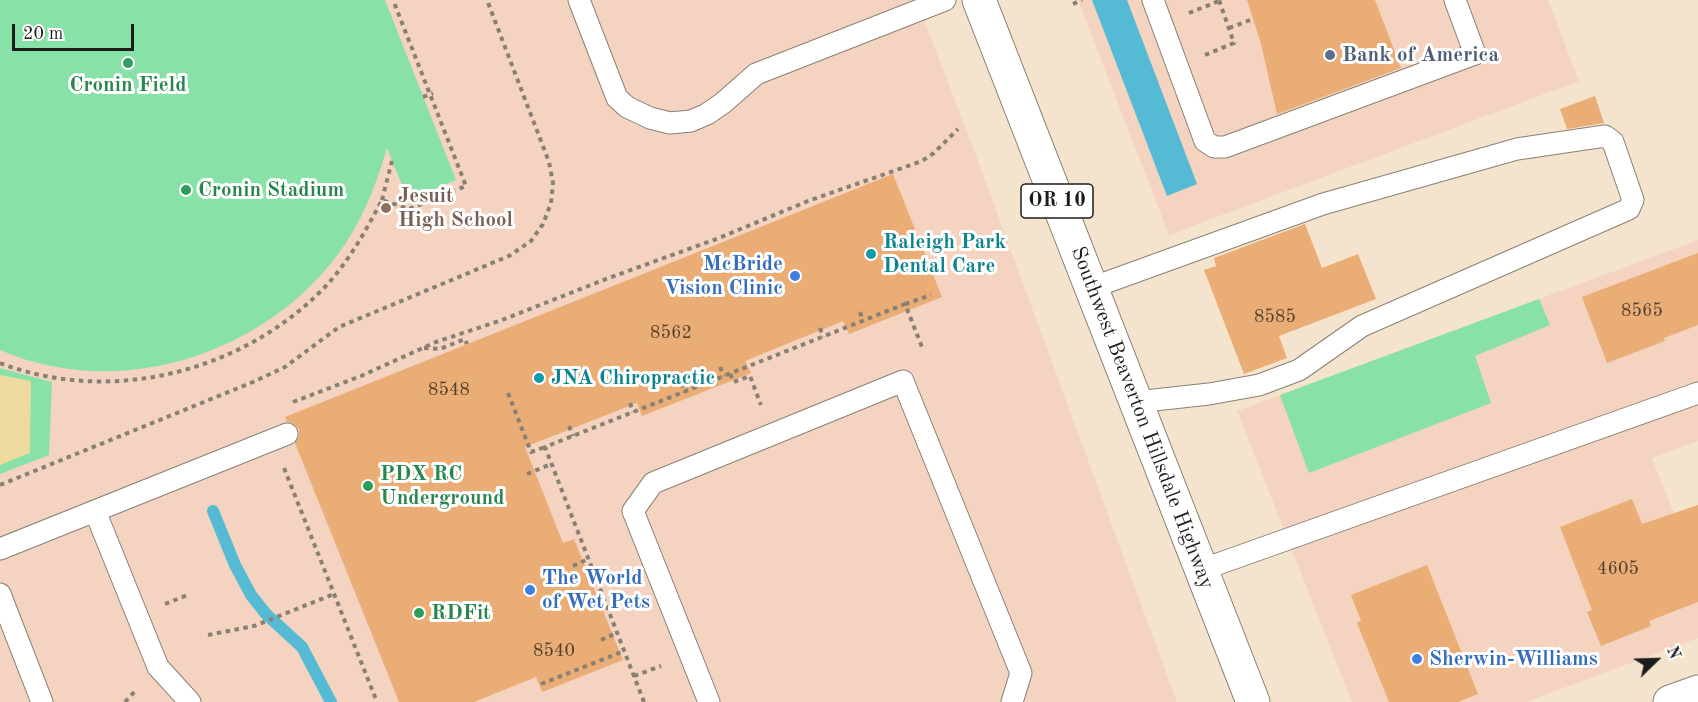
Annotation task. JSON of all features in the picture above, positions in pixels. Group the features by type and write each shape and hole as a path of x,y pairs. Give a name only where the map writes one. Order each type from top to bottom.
{"main road":[{"name":"Southwest Beaverton Hillsdale Highway","path":"979,0 1253,702"},
{"path":"1670,702 1698,692"}],"lane":[{"path":"579,0 617,98 627,107 650,118 670,123 691,121 707,114 756,74 945,0"},
{"path":"1153,0 1205,141 1214,147 1225,147 1475,54 1455,0"},
{"path":"1091,288 1323,204 1505,152 1605,136 1613,142 1633,200 1629,209 1362,326 1299,370 1259,385 1209,394 1136,402"},
{"path":"709,702 633,511 652,483 903,381 1021,673 1012,702"},
{"path":"1201,570 1698,393"},
{"path":"0,549 280,436"},
{"path":"95,511 158,667 190,702"},
{"path":"0,594 42,702"}],"path":[{"path":"382,200 409,209 466,186 393,0"},
{"path":"0,485 253,382 285,366 339,327 509,256 531,241 543,224 551,203 553,183 549,162 487,0"},
{"path":"1073,3 1082,0"},
{"path":"1183,15 1219,1 1234,43 1203,56"},
{"path":"1229,28 1253,19"},
{"path":"423,97 431,93"},
{"path":"280,436 268,422 273,412 311,394 361,376 424,348 710,242 808,201 922,161 934,153 958,129"},
{"path":"0,363 48,378 100,382 153,378 200,366 264,336 322,290 348,258 366,231 382,200 392,161"},
{"path":"508,393 531,452 931,295"},
{"path":"905,304 922,347"},
{"path":"860,312 863,321"},
{"path":"820,328 823,337"},
{"path":"424,348 440,349 465,339 467,344"},
{"path":"720,367 724,376"},
{"path":"730,374 734,382 750,376 773,433"},
{"path":"681,383 684,392"},
{"path":"630,403 633,412"},
{"path":"570,426 573,435"},
{"path":"544,447 644,702"},
{"path":"281,459 377,702"},
{"path":"527,474 551,464"},
{"path":"573,566 588,559"},
{"path":"208,635 254,626 334,594"},
{"path":"601,640 617,633"},
{"path":"542,684 624,651"},
{"path":"125,702 143,684"}],"shaded area":[{"path":"0,0 916,0 967,131 1177,702 0,702"},
{"path":"1078,0 1548,0 1579,81 1169,235"},
{"path":"1698,240 1698,441 1652,458 1698,574 1698,638 1526,702 1352,702 1237,411"}],"green space":[{"name":"Cronin Stadium","path":"0,0 385,0 456,180 408,200 387,148 365,208 350,236 332,262 300,295 264,323 223,345 180,361 135,369 90,371 44,365 0,350"},
{"path":"1539,299 1550,325 1475,356 1491,403 1309,473 1280,395"},
{"path":"0,368 52,382 49,455 0,474"}],"sand":[{"path":"0,375 31,381 30,453 0,465"}],"water":[{"path":"1092,0 1127,0 1197,184 1167,196"}],"building":[{"name":"Bank of America","path":"1247,0 1375,0 1401,68 1277,114 1261,44"},
{"path":"1595,96 1604,123 1567,129 1560,109"},
{"path":"893,174 942,297 849,334 843,321 745,361 751,373 642,416 637,403 525,447 563,543 574,539 623,660 542,692 536,677 474,702 399,702 295,443 299,430 294,424 287,422 285,417"},
{"path":"1305,224 1322,268 1358,254 1376,299 1279,336 1287,358 1244,374 1204,270 1216,266 1214,258"},
{"path":"1698,253 1698,325 1664,338 1665,341 1607,363 1582,297"},
{"path":"1632,499 1642,524 1698,505 1698,602 1649,621 1651,626 1601,646 1587,612 1592,610 1560,527"},
{"name":"Sherwin-Williams","path":"1427,565 1478,694 1458,702 1389,702 1357,623 1361,621 1351,595"}],"waterway":[{"path":"213,511 235,565 251,595 266,614 302,647 331,702"}],"place":[{"name":"Bank of America","path":"1330,55"},
{"name":"Cronin Field","path":"128,63"},
{"name":"Cronin Stadium","path":"186,190"},
{"name":"Jesuit High School","path":"386,208"},
{"name":"Raleigh Park Dental Care","path":"871,254"},
{"name":"McBride Vision Clinic","path":"795,276"},
{"name":"JNA Chiropractic","path":"539,378"},
{"name":"PDX RC Underground","path":"368,486"},
{"name":"The World of Wet Pets","path":"530,590"},
{"name":"RDFit","path":"419,613"},
{"name":"Sherwin-Williams","path":"1417,659"}]}
